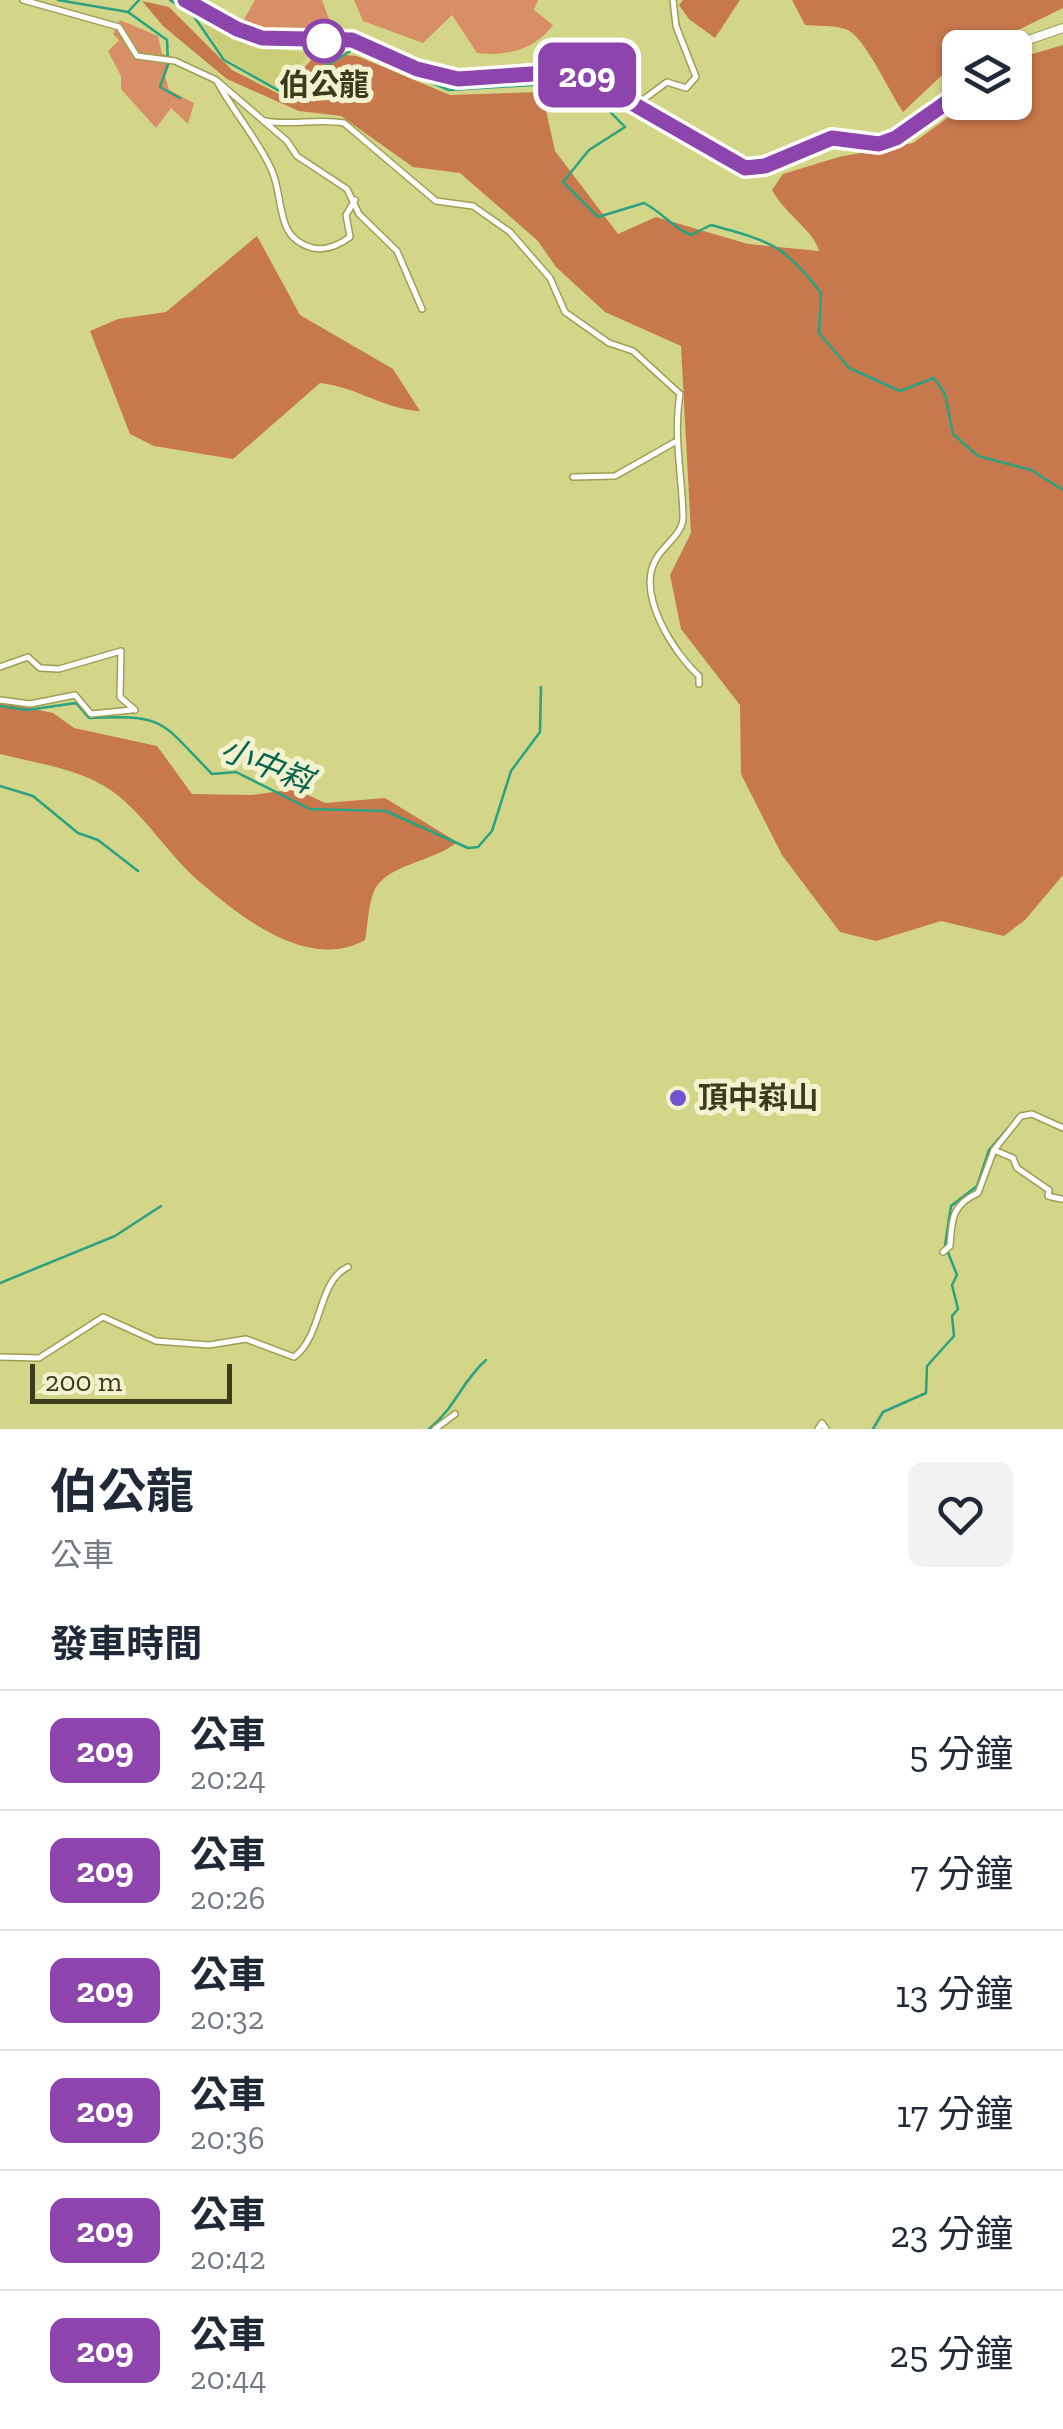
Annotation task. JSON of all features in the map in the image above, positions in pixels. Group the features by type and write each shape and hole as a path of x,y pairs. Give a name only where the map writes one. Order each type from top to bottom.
{"street":[{"path":"23,0 119,27 136,56 176,61 216,80 265,121 297,156 322,170 356,200 359,214 397,251 422,309"},
{"path":"186,0 237,29 262,38 352,40 417,69 458,79 576,71 738,165 752,168 832,138 879,144 896,138 942,106"},
{"path":"636,105 667,82 686,88 696,78 672,0"},
{"path":"1032,39 1063,28"},
{"path":"216,80 272,170 284,230 296,241 320,249 343,242 350,237 346,215 356,200"},
{"path":"265,121 344,124 436,202 472,206 510,232 550,278 565,312 609,343 633,351 654,374 676,388 680,394 675,442 681,466 684,518 654,562 650,590 681,660 699,676 699,684"},
{"path":"572,477 615,476 675,442"},
{"path":"0,667 28,657 40,668 59,669 120,651 120,697 135,710 91,714 75,695 30,704 0,700"},
{"path":"942,1252 950,1246 952,1212 962,1200 978,1193 994,1150 1022,1116 1032,1114 1063,1128"},
{"path":"994,1150 1013,1158 1018,1168 1048,1190 1048,1196 1061,1199"},
{"path":"0,1357 39,1358 103,1317 156,1341 209,1345 246,1339 294,1357 310,1339 334,1278 348,1268"},
{"path":"435,1429 454,1414"},
{"path":"818,1429 822,1423 826,1429"}],"shaded area":[{"path":"255,0 322,0 334,33 301,38 247,27 242,23"},
{"path":"354,0 538,0 534,10 553,25 520,50 477,53 452,15 423,43 363,21"},
{"path":"683,0 740,0 715,38 689,19 679,5"},
{"path":"792,0 1063,0 1063,8 1018,30 942,30 942,75 903,112 868,52 852,33 836,27 805,25"},
{"path":"142,1 169,7 232,70 279,94 318,53 357,56 450,95 542,92 555,151 618,234 656,217 748,244 819,251 772,190 783,174 839,157 913,143 945,120 1032,120 1032,54 1063,45 1063,875 1025,920 1004,936 941,921 876,941 840,932 782,855 741,774 740,705 681,629 670,575 691,533 681,346 605,312 556,267 538,241 460,173 413,167 341,116 299,111 227,79 163,26"},
{"path":"212,19 253,45 309,54 281,90 226,58 204,27"},
{"path":"120,20 158,36 162,54 173,57 165,76 169,90 194,103 188,124 171,108 156,128 121,89 121,76 108,51 119,40 113,34"},
{"path":"257,236 300,315 393,369 420,411 320,383 233,459 154,446 130,434 90,331 118,319 166,312"},
{"path":"0,702 53,713 74,728 157,746 192,794 252,795 295,789 325,803 385,798 457,842 380,882 372,897 365,940 344,948 300,945 257,925 218,897 190,873 116,794 61,768 0,754"}],"waterway":[{"path":"58,0 128,12 139,0"},
{"path":"170,0 193,15 224,60 283,93 352,50 449,90 581,82 625,127 589,150 563,182 598,217 644,203 691,235 711,225 774,247 796,264 821,293 819,333 849,368 900,391 934,378 945,394 953,434 978,456 1031,470 1063,490"},
{"path":"128,12 167,40 168,64 160,87 180,98"},
{"name":"小中嵙","path":"0,706 27,710 76,703 89,718 148,720 170,732 212,774 236,772 310,809 386,811 468,848 478,847 492,831 511,771 540,732 541,687"},
{"path":"0,786 33,796 78,833 98,840 138,871"},
{"path":"873,1429 883,1412 926,1393 927,1366 954,1336 952,1316 958,1309 952,1285 957,1275 945,1245 951,1206 977,1186 989,1150 1007,1129"},
{"path":"0,1283 115,1236 161,1206"},
{"path":"429,1429 486,1360"}],"bus line":[{"name":"209","path":"185,0 262,38 352,40 417,69 458,79 576,71 745,168 765,166 832,138 879,144 896,138 942,106"}],"place":[{"name":"伯公龍","path":"324,41"},
{"name":"頂中嵙山","path":"678,1098"}]}
